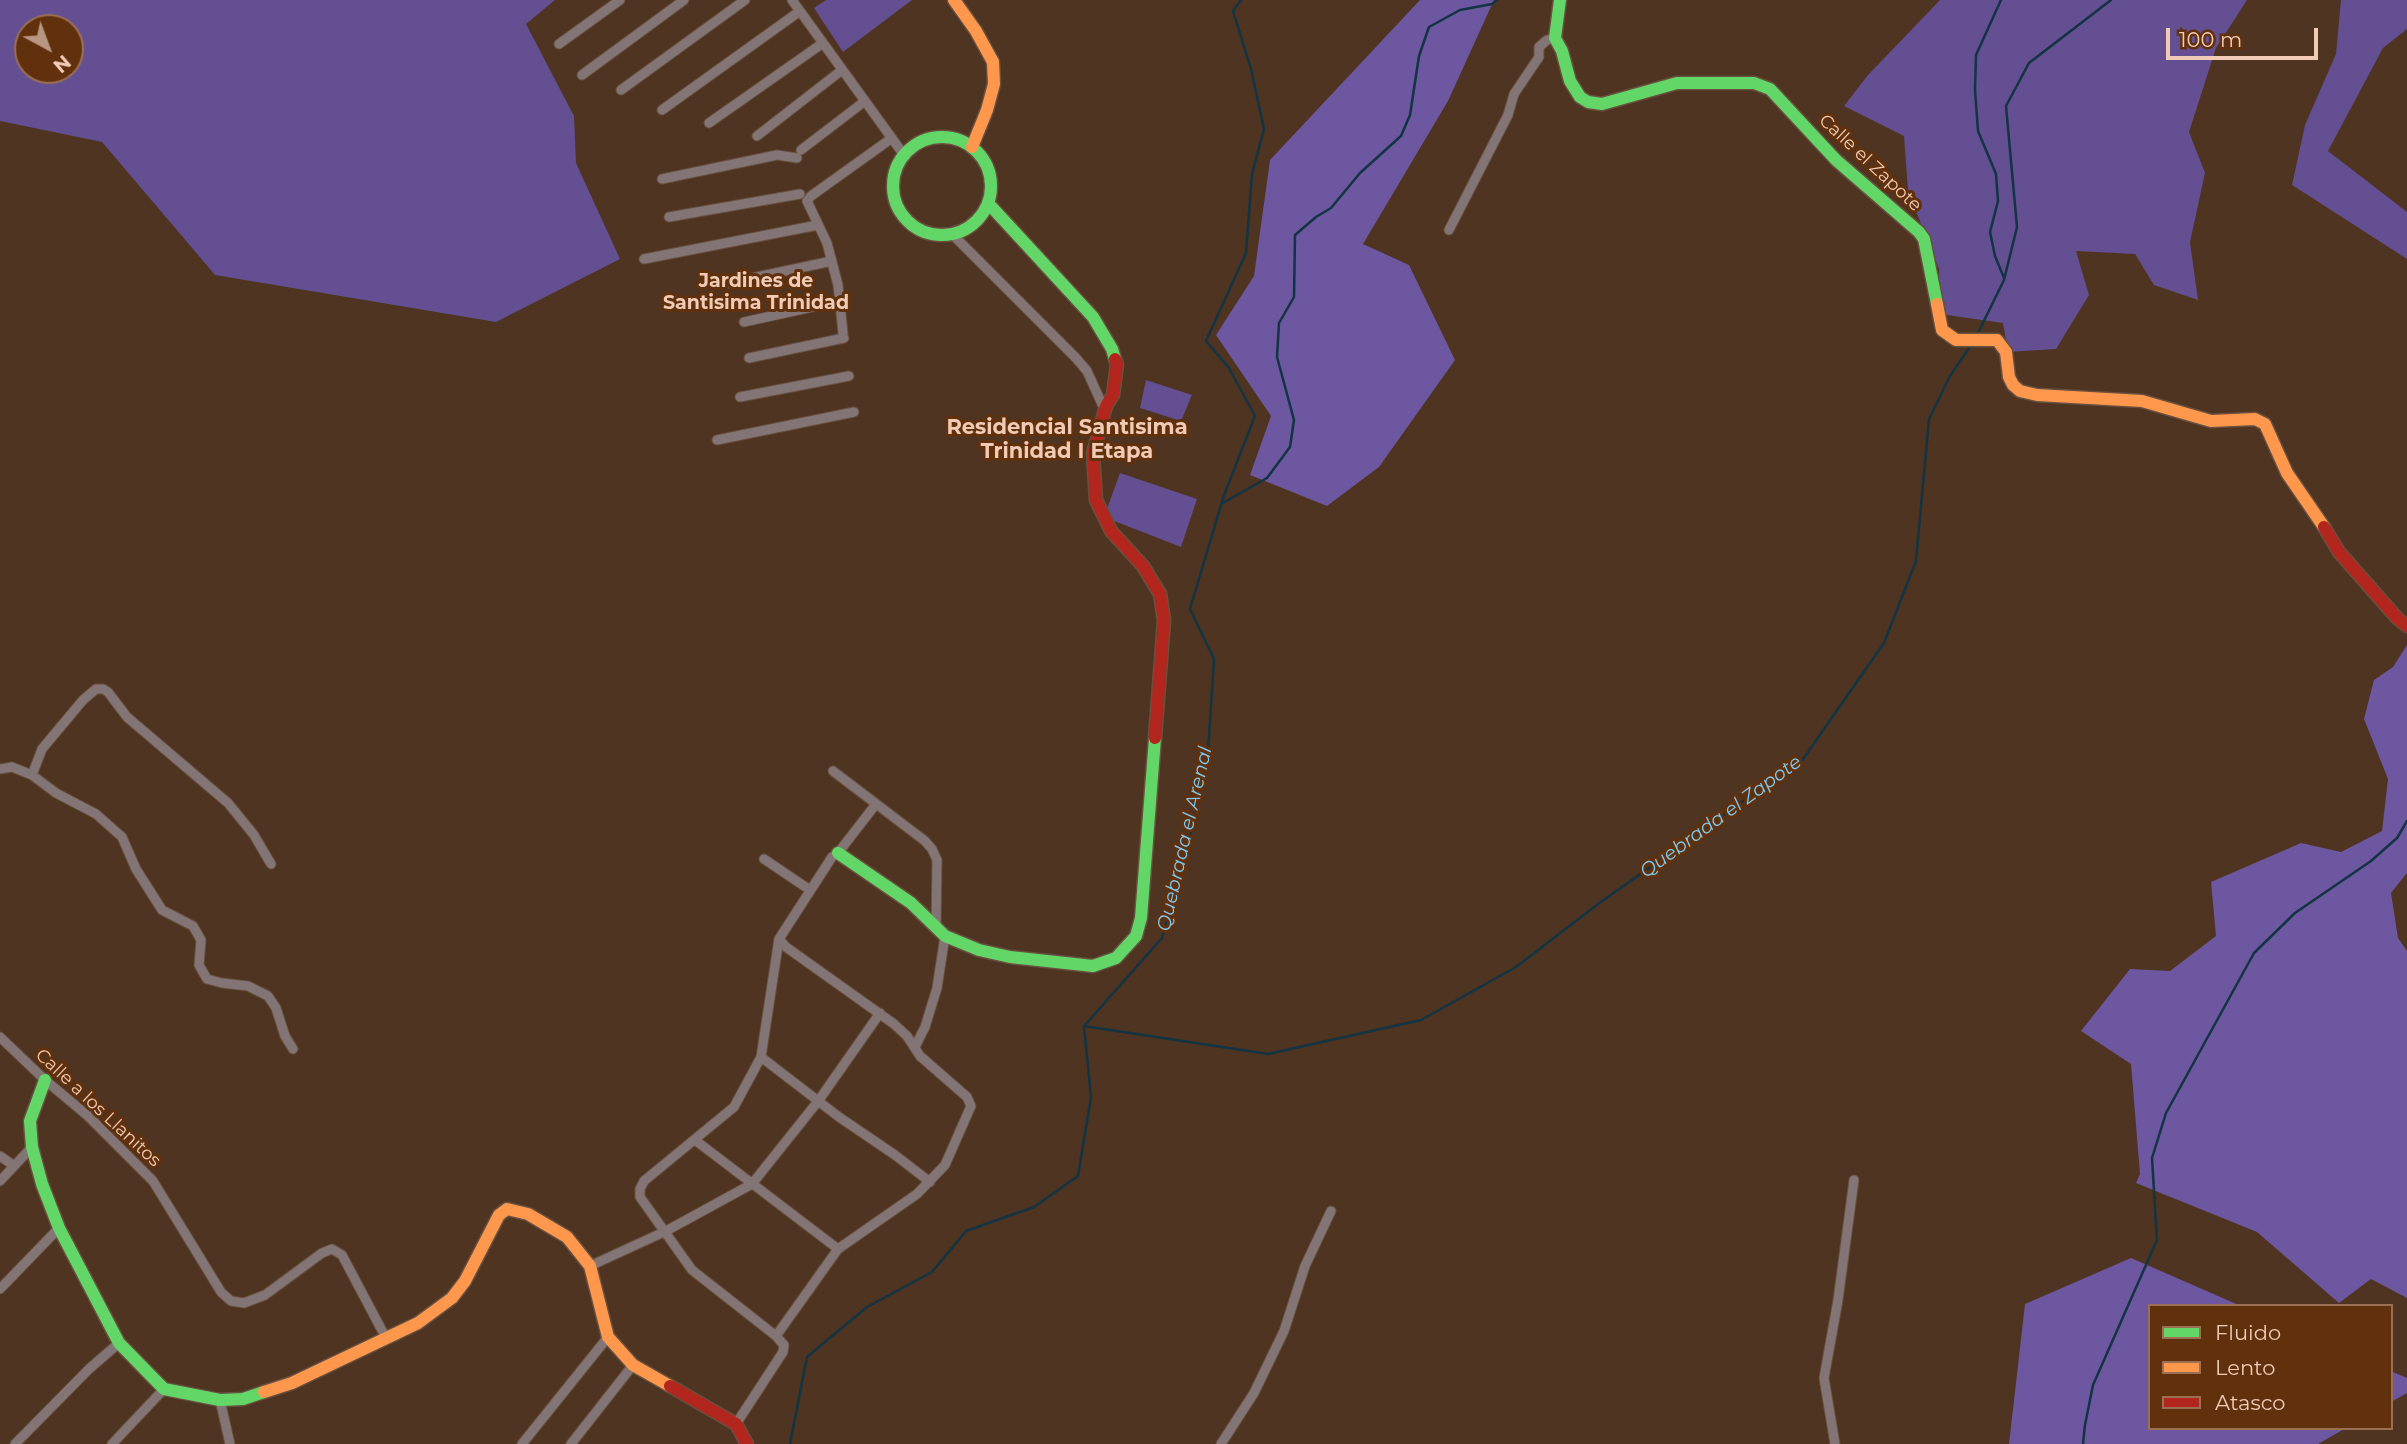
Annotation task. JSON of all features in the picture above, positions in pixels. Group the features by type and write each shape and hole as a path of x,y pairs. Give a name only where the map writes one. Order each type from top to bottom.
{"street":[{"path":"559,44 620,0"},
{"path":"582,75 684,0"},
{"path":"621,90 745,0"},
{"path":"792,0 904,155"},
{"path":"954,0 976,31 993,62 994,84 972,147"},
{"name":"Calle el Zapote","path":"1560,0 1555,38 1562,51 1570,81 1580,97 1588,102 1602,104 1677,83 1754,83 1770,89 1844,167 1919,232 1924,239 1940,326 1956,340 1997,340 2006,352 2009,377 2020,391 2037,396 2142,401 2211,421 2255,419 2265,424 2287,473 2318,516 2339,552 2407,626"},
{"path":"662,110 800,11"},
{"path":"1449,230 1508,114 1514,94 1539,57 1539,47 1547,40 1555,38"},
{"path":"709,123 822,43"},
{"path":"757,136 842,70"},
{"path":"662,179 777,155 799,154 865,101"},
{"path":"944,137 959,140 972,147 986,165 990,177 988,203 968,228 952,234 931,234 919,230 901,213 893,191 895,171 904,155 923,142 944,137"},
{"path":"748,358 844,336 832,261 827,243 808,208 807,201 892,138"},
{"path":"669,217 800,194"},
{"path":"838,853 911,903 941,931 979,950 1010,957 1093,965 1116,958 1136,936 1141,918 1164,620 1160,594 1143,566 1111,531 1096,500 1093,453 1106,406 1113,395 1117,364 1100,327 988,203"},
{"path":"644,258 818,225"},
{"path":"952,234 1076,358 1087,371 1102,404 1106,406"},
{"path":"724,284 832,261"},
{"path":"744,322 840,301"},
{"path":"740,397 849,376"},
{"path":"717,440 854,412"},
{"path":"32,775 42,749 83,700 96,689 103,690 108,692 127,717 228,803 254,835 271,864"},
{"path":"0,769 12,767 32,775 56,793 96,814 122,837 136,869 162,910 192,926 201,940 200,965 207,979 248,986 268,996 276,1008 285,1036 293,1049"},
{"path":"833,771 925,841 937,860 941,931 937,988 925,1027 915,1047"},
{"path":"736,1424 785,1345 692,1270 640,1197 640,1189 643,1181 734,1107 761,1057 781,949 779,939 832,857 838,853 876,803"},
{"path":"764,859 810,890"},
{"path":"776,1336 838,1249 917,1194 945,1165 971,1106 967,1097 920,1056 894,1024 781,949"},
{"path":"590,1266 666,1231 752,1184 819,1100 880,1013"},
{"path":"869,1028 894,1024"},
{"name":"Calle a los Llanitos","path":"0,1037 88,1116 153,1181 221,1292 231,1301 244,1303 265,1295 322,1253 332,1249 342,1255 386,1338"},
{"path":"761,1057 930,1182"},
{"path":"45,1080 30,1121 32,1147 42,1184 59,1228 119,1343 164,1389 220,1400 243,1399 292,1383 418,1324 452,1298 465,1281 499,1216 507,1209 528,1214 567,1237 590,1266 608,1337 633,1365 736,1424 747,1444"},
{"path":"695,1140 838,1249"},
{"path":"0,1181 32,1147"},
{"path":"0,1156 13,1166"},
{"path":"1835,1444 1824,1378 1838,1300 1854,1180"},
{"path":"1222,1444 1254,1393 1284,1331 1305,1266 1331,1211"},
{"path":"0,1289 59,1228"},
{"path":"522,1444 608,1337"},
{"path":"15,1444 89,1369 119,1343"},
{"path":"571,1444 633,1365"},
{"path":"112,1444 164,1389"},
{"path":"220,1400 230,1444"}],"shaded area":[{"path":"0,0 555,0 526,24 574,116 576,163 620,259 496,322 215,275 102,142 0,121"},
{"path":"826,0 912,0 843,52 814,8"},
{"path":"1420,0 1494,0 1448,101 1363,244 1409,265 1455,360 1379,467 1327,506 1250,475 1271,416 1216,335 1254,276 1270,160"},
{"path":"1940,0 2247,0 2216,48 2189,132 2205,173 2190,242 2198,300 2154,285 2135,254 2076,251 2089,295 2056,349 2008,352 2003,323 1940,314 1939,269 1908,191 1904,136 1844,106 1868,75"},
{"path":"2341,0 2407,0 2407,29 2383,48 2328,151 2407,212 2407,259 2292,185 2305,125 2336,54"},
{"path":"1146,380 1192,395 1181,421 1140,408"},
{"path":"1120,473 1197,499 1181,547 1104,517"},
{"path":"2407,645 2407,873 2391,893 2398,938 2407,951 2407,1298 2371,1279 2339,1303 2257,1232 2136,1183 2140,1174 2131,1064 2081,1031 2130,969 2170,971 2216,936 2211,882 2301,843 2341,852 2382,831 2388,779 2364,719 2374,680 2393,667"},
{"path":"2131,1258 2236,1304 2148,1304 2148,1430 2342,1430 2318,1444 2009,1444 2025,1304"},
{"path":"2393,1372 2407,1378 2407,1393 2393,1401"}],"waterway":[{"name":"Quebrada el Arenal","path":"1085,1025 1162,938 1190,836 1208,752 1214,659 1190,609 1224,495 1255,416 1229,368 1206,341 1246,253 1252,174 1264,129 1251,69 1233,11 1241,0"},
{"path":"1221,504 1267,478 1290,447 1294,420 1277,357 1279,323 1294,297 1295,235 1331,208 1360,173 1401,136 1410,115 1419,56 1429,27 1460,10 1492,4 1497,0"},
{"path":"2001,0 1976,55 1975,90 1978,131 1996,174 1998,201 1990,232 1995,256 2004,278"},
{"name":"Quebrada el Zapote","path":"1976,337 2004,280 2017,227 2006,106 2029,63 2111,0"},
{"name":"Quebrada el Zapote","path":"1084,1026 1268,1054 1421,1020 1516,967 1598,904 1803,759 1884,643 1916,561 1929,419 1950,376 1971,345"},
{"path":"2083,1444 2093,1385 2157,1240 2152,1158 2166,1113 2254,953 2295,913 2371,861 2397,838 2407,821"},
{"path":"790,1444 807,1357 867,1307 932,1272 966,1231 1034,1207 1078,1176 1091,1097 1084,1026"}],"traffic: fast":[{"path":"1560,0 1555,38 1562,51 1570,81 1580,97 1588,102 1602,104 1677,83 1754,83 1770,89 1836,160 1919,232 1924,239 1937,304"},
{"path":"942,137 961,141 977,151 987,167 991,186 987,205 977,221 961,231 942,235 923,231 907,221 897,205 893,186 897,167 907,151 923,141 942,137"},
{"path":"988,203 1093,317 1115,359"},
{"path":"838,853 911,903 945,936 979,950 1010,957 1093,966 1116,958 1136,936 1141,918 1155,738"},
{"path":"45,1080 30,1121 32,1147 42,1184 59,1228 119,1343 164,1389 220,1400 243,1399 264,1392"}],"traffic: slow":[{"path":"954,0 976,31 993,62 994,84 972,147"},
{"path":"1937,304 1942,330 1956,340 1997,340 2006,352 2009,377 2020,391 2037,395 2142,401 2211,421 2255,419 2265,424 2287,473 2324,527"},
{"path":"264,1392 292,1383 418,1323 452,1298 465,1281 499,1215 507,1209 528,1214 567,1237 590,1266 608,1337 633,1365 670,1386"}],"traffic: jam":[{"path":"1115,359 1117,364 1113,395 1106,406 1093,454 1096,500 1111,531 1143,566 1160,594 1164,620 1155,738"},
{"path":"2324,527 2339,552 2407,626"},
{"path":"670,1386 736,1424 747,1444"}],"district":[{"name":"Jardines de Santisima Trinidad","path":"756,292"},
{"name":"Residencial Santisima Trinidad I Etapa","path":"1067,440"}]}
